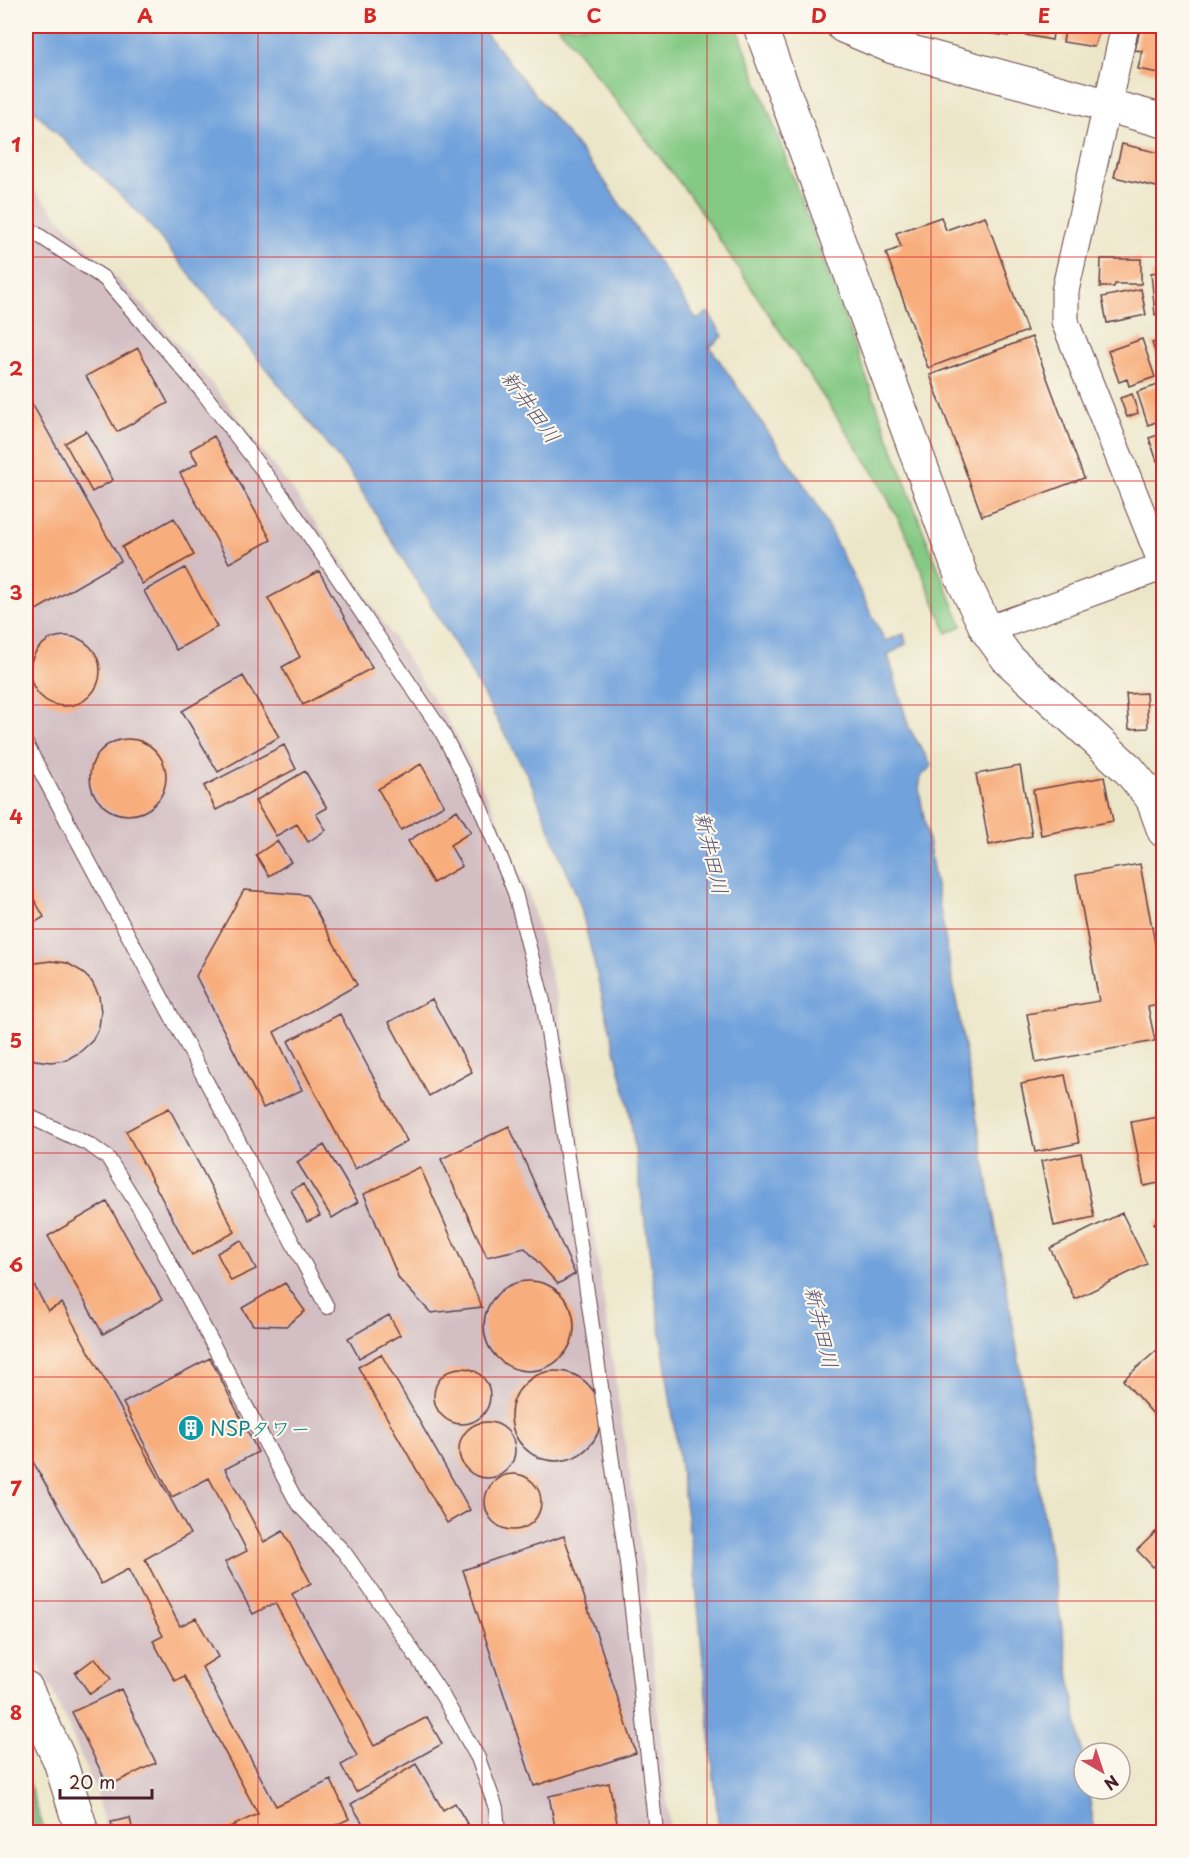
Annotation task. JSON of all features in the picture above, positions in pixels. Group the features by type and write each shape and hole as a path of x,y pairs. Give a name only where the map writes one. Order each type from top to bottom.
{"street":[{"path":"760,26 962,578 987,630 1008,659 1129,770 1158,800 1164,831"},
{"path":"843,26 894,47 1164,121"},
{"path":"987,630 1163,566 1065,322 1065,291 1125,26"},
{"path":"26,1688 60,1761 81,1833"}],"lane":[{"path":"26,227 105,279 201,390 286,501 441,730 479,804 514,893 543,1001 558,1100 627,1563 656,1833"},
{"path":"26,744 327,1307"},
{"path":"26,1115 90,1144 108,1158 145,1217 298,1504 344,1552 442,1695 478,1758 496,1808 498,1833"}],"shaded area":[{"path":"26,181 145,307 212,384 296,495 353,576 451,726 489,800 528,891 557,997 572,1088 644,1571 670,1832 105,1832 98,1795 53,1692 26,1642"}],"green space":[{"path":"558,26 737,26 922,528 962,626 947,633 907,536 876,476 693,200"},
{"path":"1163,640 1163,715 1159,669"},
{"path":"26,1775 45,1832 26,1832"}],"water":[{"name":"新井田川","path":"26,26 480,26 603,179 697,320 708,312 723,336 710,347 815,501 885,641 904,634 906,644 888,655 909,728 932,766 921,776 919,789 1014,1331 1080,1741 1072,1741 1072,1801 1090,1801 1095,1832 719,1832 695,1573 629,1108 580,904 530,780 458,649 352,475 145,219 26,103"}],"building":[{"path":"981,26 1009,26 1008,36 980,32"},
{"path":"1026,26 1054,26 1052,40 1025,35"},
{"path":"1066,26 1101,26 1094,47 1063,42"},
{"path":"1148,26 1164,26 1164,74 1138,69 1142,51 1135,50 1140,29 1147,31"},
{"path":"1122,144 1164,154 1161,188 1114,177"},
{"path":"985,216 1027,331 928,368 886,253 901,247 896,233 941,217 946,230"},
{"path":"1101,259 1141,259 1141,284 1115,284 1114,287 1100,287"},
{"path":"1164,271 1164,314 1155,315 1151,273"},
{"path":"1141,289 1146,315 1107,323 1102,297"},
{"path":"1164,334 1163,375 1152,343 1161,340 1159,335"},
{"path":"1032,337 1084,478 982,516 930,375"},
{"path":"1142,339 1155,377 1129,386 1127,379 1119,382 1108,351"},
{"path":"138,348 168,403 117,432 86,376"},
{"path":"1164,383 1164,419 1148,425 1137,392"},
{"path":"26,393 121,561 26,616"},
{"path":"1132,394 1138,413 1127,417 1120,398"},
{"path":"86,431 113,480 92,492 65,443"},
{"path":"1164,433 1164,459 1157,461 1149,438"},
{"path":"214,436 271,540 229,563 180,473 198,463 190,450"},
{"path":"1164,488 1164,506 1163,506 1158,490"},
{"path":"174,518 194,555 142,584 122,547"},
{"path":"185,568 217,627 176,650 144,591"},
{"path":"319,571 372,668 303,705 282,667 300,657 268,598"},
{"path":"65,636 78,639 90,646 97,658 100,671 97,684 90,696 78,703 65,706 52,703 40,696 33,684 30,671 33,658 40,646 52,639"},
{"path":"243,676 279,737 218,772 182,711"},
{"path":"1146,693 1148,728 1129,729 1126,694"},
{"path":"128,739 143,742 155,750 163,762 166,777 163,792 155,804 143,812 128,815 113,812 101,804 93,792 90,777 93,762 101,750 113,742"},
{"path":"284,745 296,769 216,810 204,786"},
{"path":"421,764 444,805 401,830 378,789"},
{"path":"1020,766 1032,836 989,845 976,774"},
{"path":"305,771 327,808 316,814 326,830 308,842 297,824 276,836 255,801"},
{"path":"1104,777 1113,821 1041,835 1033,790"},
{"path":"457,810 471,832 450,845 462,866 433,883 408,841"},
{"path":"277,841 291,862 269,876 256,855"},
{"path":"1140,864 1164,991 1164,1004 1148,1007 1155,1041 1036,1063 1027,1014 1099,1001 1076,875"},
{"path":"26,885 44,917 26,928"},
{"path":"244,890 307,895 357,985 274,1032 302,1090 263,1108 196,976"},
{"path":"51,961 67,963 81,971 92,982 99,996 101,1012 99,1027 92,1041 80,1052 66,1060 51,1062 35,1060 26,1055 26,969 35,963"},
{"path":"432,999 472,1072 429,1096 389,1022"},
{"path":"340,1014 407,1141 355,1169 288,1041"},
{"path":"1065,1075 1079,1143 1035,1152 1021,1084"},
{"path":"169,1108 235,1232 192,1255 126,1131"},
{"path":"1164,1116 1164,1182 1144,1186 1131,1122"},
{"path":"509,1126 575,1274 558,1284 525,1248 487,1257 441,1159"},
{"path":"324,1145 358,1202 332,1218 297,1162"},
{"path":"1081,1153 1094,1217 1054,1226 1041,1161"},
{"path":"420,1167 482,1307 431,1313 399,1279 364,1194"},
{"path":"303,1184 320,1216 307,1222 291,1190"},
{"path":"107,1202 162,1300 103,1334 48,1236"},
{"path":"1122,1213 1147,1264 1075,1299 1050,1248"},
{"path":"1164,1217 1164,1237 1154,1223"},
{"path":"241,1240 256,1269 231,1281 217,1253"},
{"path":"26,1270 48,1311 62,1303 190,1534 145,1559 180,1626 196,1618 218,1657 202,1667 276,1806 331,1780 349,1819 321,1832 219,1832 258,1814 184,1676 175,1681 153,1641 163,1636 128,1569 101,1584 26,1449"},
{"path":"529,1281 546,1284 561,1294 571,1309 574,1326 571,1343 561,1358 546,1368 529,1371 512,1368 497,1358 487,1343 484,1326 487,1309 497,1294 512,1284"},
{"path":"285,1283 305,1311 286,1326 253,1325 242,1308"},
{"path":"389,1315 400,1335 359,1358 348,1338"},
{"path":"1164,1344 1164,1426 1123,1380"},
{"path":"381,1354 470,1510 447,1523 358,1367"},
{"path":"210,1358 258,1452 225,1469 264,1542 283,1531 311,1583 292,1594 374,1746 427,1717 442,1744 356,1792 341,1765 357,1756 275,1603 253,1614 225,1562 247,1551 209,1478 172,1497 123,1403"},
{"path":"462,1368 473,1370 482,1376 488,1385 490,1396 488,1407 482,1416 473,1422 462,1424 451,1422 442,1416 436,1407 434,1396 436,1385 442,1376 451,1370"},
{"path":"556,1371 573,1374 588,1384 598,1399 601,1416 598,1433 588,1448 573,1458 556,1461 539,1458 524,1448 514,1433 511,1416 514,1399 524,1384 539,1374"},
{"path":"487,1422 498,1424 507,1430 513,1439 515,1450 513,1461 507,1470 498,1476 487,1478 476,1476 467,1470 461,1461 459,1450 461,1439 467,1430 476,1424"},
{"path":"513,1474 524,1476 533,1482 539,1491 541,1502 539,1513 533,1522 524,1528 513,1530 502,1528 493,1522 487,1513 485,1502 487,1491 493,1482 502,1476"},
{"path":"1164,1524 1164,1557 1153,1567 1137,1550"},
{"path":"564,1536 636,1753 534,1786 463,1570"},
{"path":"95,1658 111,1679 90,1694 75,1673"},
{"path":"121,1689 156,1763 108,1786 72,1712"},
{"path":"416,1764 443,1810 455,1803 472,1832 368,1832 351,1804"},
{"path":"609,1783 619,1832 556,1832 549,1796"},
{"path":"130,1818 133,1832 113,1832 111,1822"}],"place":[{"name":"NSPタワー","path":"191,1428"}]}
